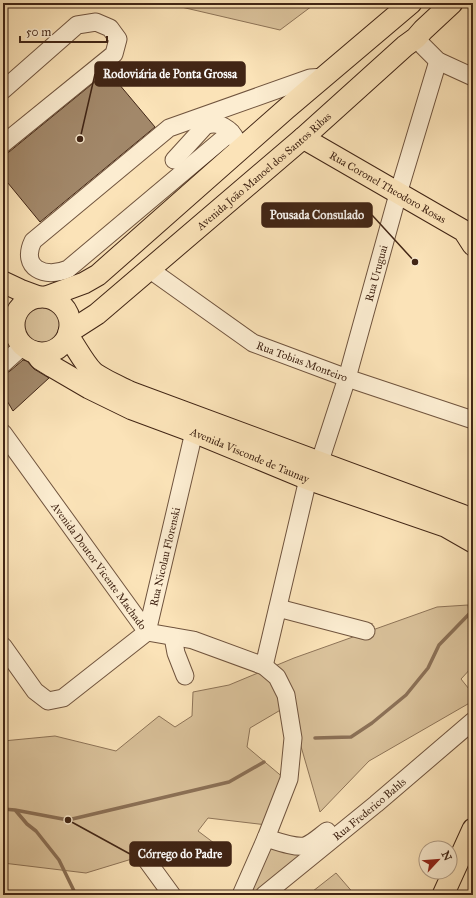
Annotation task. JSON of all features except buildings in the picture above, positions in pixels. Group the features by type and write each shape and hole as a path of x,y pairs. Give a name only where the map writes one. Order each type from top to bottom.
{"main road":[{"name":"Avenida João Manoel dos Santos Ribas","path":"68,334 97,314 302,138 405,46 416,38 452,3"},
{"path":"404,9 392,27 393,32 396,37 401,40 406,41 416,38"},
{"path":"68,334 64,342 54,351 41,353 19,339 14,324 17,312 25,302 84,283 98,275 404,9"},
{"name":"Rua Coronel Theodoro Rosas","path":"302,138 470,237"},
{"name":"Avenida Visconde de Taunay","path":"3,282 20,290 53,299 64,308 70,322 68,334 86,363 94,373 130,392 320,461 462,515 473,523"},
{"path":"86,363 87,340 97,314"},
{"name":"Avenida Visconde de Taunay","path":"19,339 40,359 89,388 132,409 194,432 308,479 445,526 473,542"},
{"path":"443,895 473,829"}],"street":[{"path":"3,90 77,25 96,22 110,28 118,39 114,54 3,144"},
{"path":"416,38 438,61 473,77"},
{"name":"Rua Uruguai","path":"320,461 347,378 398,194 438,61"},
{"path":"231,132 68,269 58,273 51,273 37,270 34,266 30,256 30,246 33,241 169,128 310,78 325,77"},
{"path":"174,160 205,126 212,123 222,126 231,132 240,151"},
{"name":"Rua Tobias Monteiro","path":"149,268 253,343 347,378 473,420"},
{"path":"3,364 19,339"},
{"name":"Rua Nicolau Florenski","path":"147,632 194,432"},
{"name":"Avenida Doutor Vicente Machado","path":"3,433 147,632 193,640 264,666 277,677 286,694 293,738 289,779 266,838 241,895"},
{"path":"264,666 308,479"},
{"path":"278,608 366,631"},
{"path":"3,646 35,691 48,701 64,698 147,632"},
{"path":"173,637 176,653 185,676"},
{"name":"Rua Frederico Bahls","path":"264,895 376,804 473,721"},
{"path":"266,838 287,844 304,846 314,841 328,830 376,804"},
{"path":"145,858 172,895"}],"shaded area":[{"path":"164,3 316,3 280,30"},
{"path":"42,303 54,307 60,313 64,325 60,337 54,343 42,347 30,343 24,337 20,325 24,313 30,307"},
{"path":"468,605 473,650 473,666 461,679 473,694 473,701 369,761 320,812 289,705 250,728 247,747 285,779 267,825 208,818 198,831 214,843 207,857 180,846 86,873 3,863 3,741 55,736 116,751 159,716 175,727 192,716 193,692 229,685 294,658 437,607"},
{"path":"308,847 264,895 247,895 266,848"},
{"path":"336,873 355,895 308,895"}],"waterway":[{"path":"315,738 351,737 372,723 406,695 428,668 439,645 473,610"},
{"path":"3,809 68,820 229,782 264,762"},
{"path":"16,811 27,824 36,831 59,860 76,895"}],"place":[{"name":"Rodoviária de Ponta Grossa","path":"80,139"},
{"name":"Pousada Consulado","path":"415,262"},
{"name":"Córrego do Padre","path":"68,820"}]}
